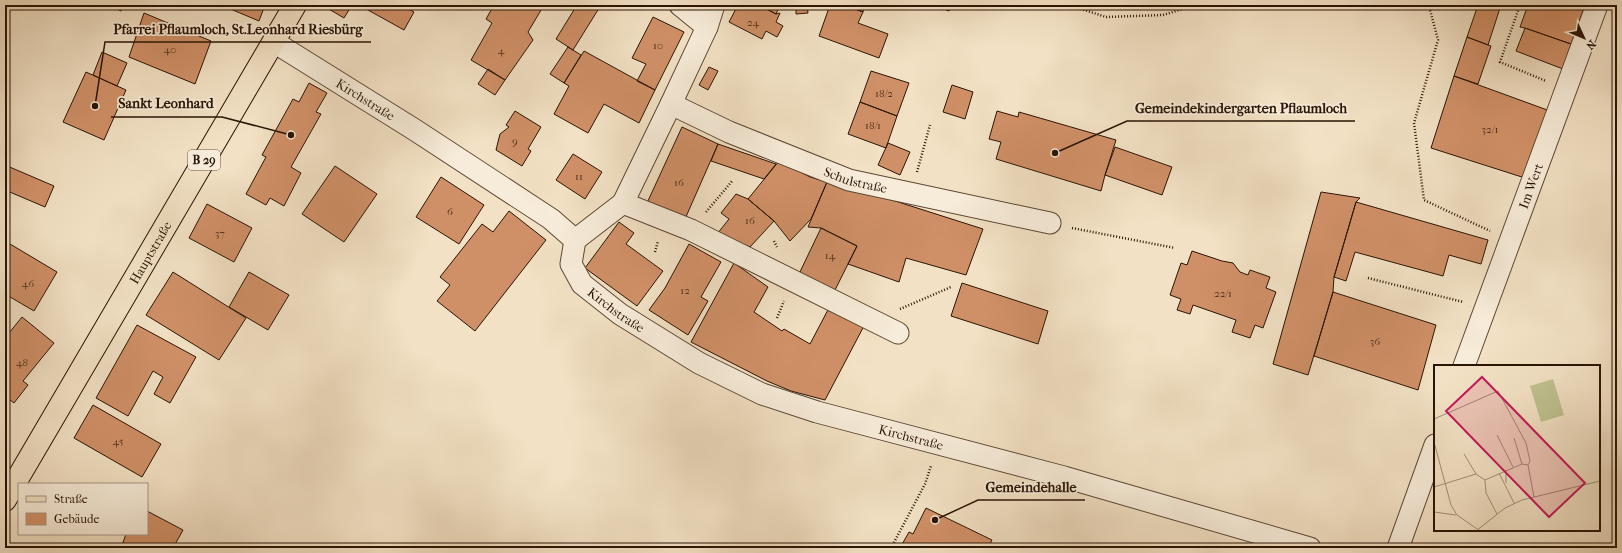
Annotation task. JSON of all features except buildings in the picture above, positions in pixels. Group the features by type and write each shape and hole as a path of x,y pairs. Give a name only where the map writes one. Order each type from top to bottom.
{"main road":[{"name":"Hauptstraße","path":"5,500 295,5"}],"street":[{"path":"680,5 707,27"},
{"path":"575,240 623,202 707,27 714,5"},
{"name":"Im Wert","path":"1464,365 1597,5"},
{"name":"Kirchstraße","path":"274,42 415,130 544,214 575,240 571,264 582,284 620,314 699,363 762,394 817,412 1071,479 1310,548"},
{"name":"Schulstraße","path":"671,104 730,132 849,180 1050,223"},
{"path":"623,202 691,230 898,333"},
{"path":"1398,548 1434,448"}],"path":[{"path":"1069,5 1106,17 1163,15 1196,5"},
{"path":"1428,5 1438,40 1414,123 1424,200 1510,240"},
{"path":"1520,5 1500,62 1565,89"},
{"path":"911,194 930,125"},
{"path":"691,230 733,180"},
{"path":"1050,223 1175,248"},
{"path":"1368,278 1485,308"},
{"path":"873,321 951,287"},
{"path":"891,548 925,484 938,443"}],"place":[{"name":"Pfarrei Pflaumloch, St.Leonhard Riesbürg","path":"95,106"},
{"name":"Sankt Leonhard","path":"291,135"},
{"name":"Gemeindekindergarten Pflaumloch","path":"1055,153"},
{"name":"Gemeindehalle","path":"935,520"}]}
